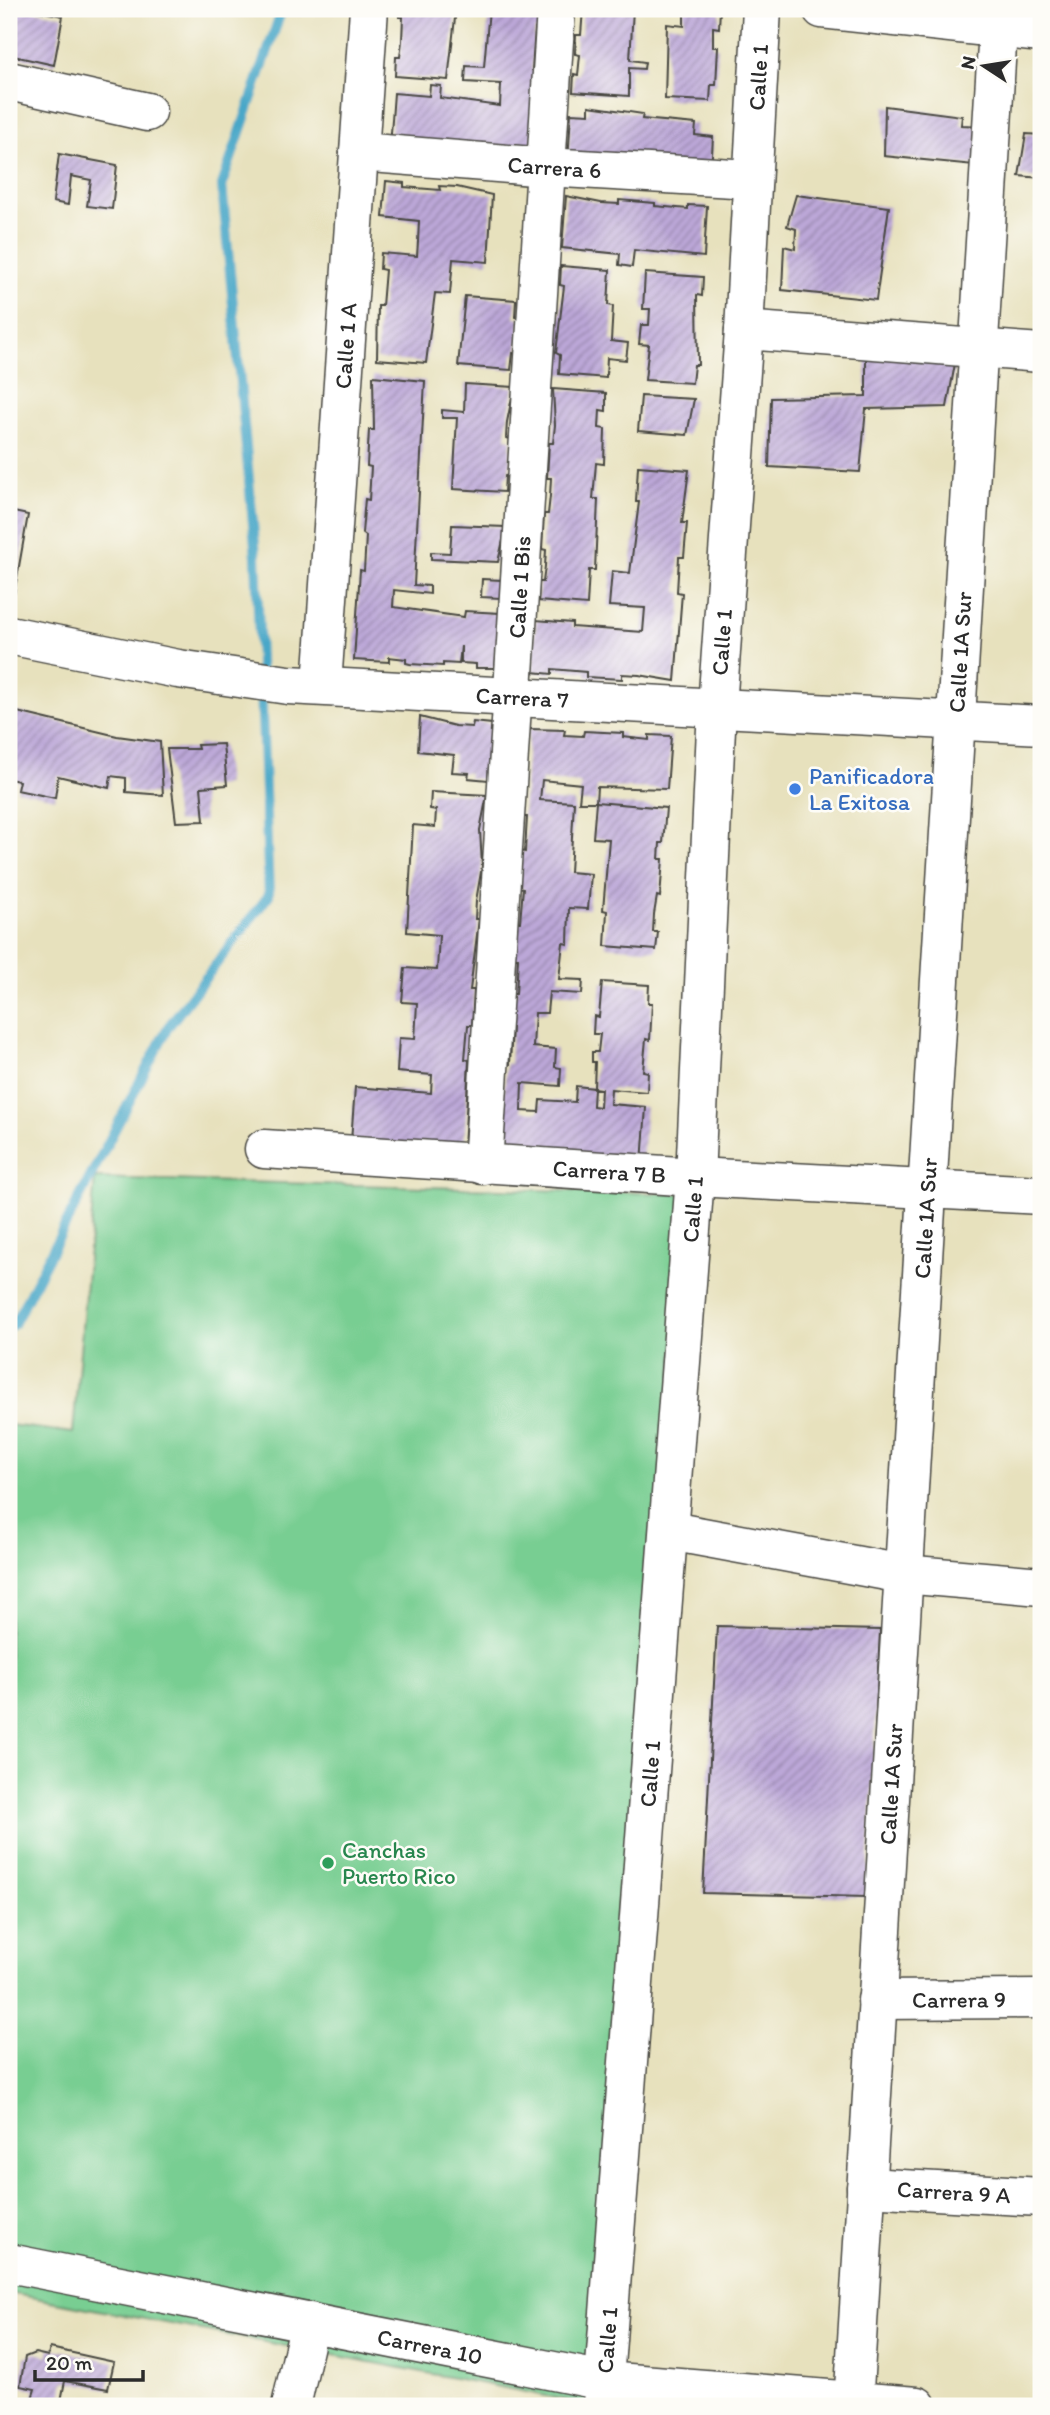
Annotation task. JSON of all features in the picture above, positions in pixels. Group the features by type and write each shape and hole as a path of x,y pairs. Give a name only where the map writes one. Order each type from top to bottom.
{"street":[{"name":"Calle 1 A","path":"305,685 359,152 369,9"},
{"name":"Calle 1 Bis","path":"483,1165 556,9"},
{"name":"Calle 1","path":"603,2394 695,1177 716,707 744,330 762,9"},
{"path":"822,9 1041,33"},
{"name":"Calle 1A Sur","path":"853,2404 998,29"},
{"path":"9,81 147,112"},
{"name":"Carrera 6","path":"359,152 546,167 751,179"},
{"path":"744,330 1041,353"},
{"name":"Carrera 7","path":"9,635 178,669 305,685 1041,725"},
{"name":"Carrera 7 B","path":"264,1149 483,1165 1041,1195"},
{"path":"670,1531 904,1574 1041,1586"},
{"name":"Carrera 9","path":"877,2000 1041,1999"},
{"name":"Carrera 9 A","path":"866,2187 1041,2197"},
{"name":"Carrera 10","path":"9,2263 310,2322 603,2394 918,2406"},
{"path":"291,2406 310,2322"}],"green space":[{"name":"Canchas Puerto Rico","path":"95,1178 685,1194 599,2406 9,2293 9,1425 73,1433"}],"building":[{"path":"9,9 27,9 63,16 54,65 9,55"},
{"path":"399,9 456,9 448,80 395,76 396,57 400,57 402,41 403,17 399,17"},
{"path":"489,9 541,9 539,30 535,29 532,70 537,71 532,147 390,147 394,93 429,96 430,85 441,86 440,98 500,106 501,84 465,82 466,66 484,67"},
{"path":"583,9 633,9 630,60 645,62 644,69 629,68 629,96 573,92 574,74 578,75 580,55 575,54 576,35 581,35"},
{"path":"684,9 720,9 719,28 713,27 713,47 718,47 716,85 711,85 710,101 665,99 667,24 684,26"},
{"path":"589,106 643,114 642,119 696,124 695,135 713,137 711,172 568,162 571,113 589,114"},
{"path":"885,106 962,116 961,125 983,126 974,165 884,156"},
{"path":"1026,134 1041,135 1041,178 1019,176"},
{"path":"59,154 117,165 112,209 87,206 91,180 71,176 68,205 53,202"},
{"path":"386,181 404,183 404,187 440,190 439,186 457,187 492,195 488,262 453,259 450,294 435,293 426,363 377,359 378,306 382,306 385,270 380,269 381,253 417,256 418,242 419,221 383,217"},
{"path":"796,195 889,207 876,300 782,290 784,246 795,249 796,229 787,226"},
{"path":"566,196 601,203 619,204 619,200 688,209 688,205 707,206 704,257 634,250 632,267 619,265 620,254 562,248"},
{"path":"561,266 610,270 608,305 613,306 611,341 628,343 626,360 607,358 606,378 559,374 560,355 556,353 564,286 560,285"},
{"path":"645,273 703,277 702,296 697,295 698,365 694,365 692,383 645,380 649,345 639,344 641,325 649,325 650,309 643,309"},
{"path":"465,296 516,300 515,317 520,318 517,354 513,353 511,370 458,366"},
{"path":"957,353 947,407 866,409 860,472 769,467 771,398 866,396 866,354"},
{"path":"373,376 425,381 414,585 430,586 430,594 394,590 393,607 464,617 465,611 500,613 495,668 476,668 476,664 461,663 461,646 459,664 410,664 406,663 406,659 389,657 389,662 354,660 360,570 364,571 366,536 362,533 365,499 369,500 369,430 374,430"},
{"path":"465,384 514,387 507,422 506,438 511,439 509,475 505,476 504,492 453,489 457,418 442,418 442,410 464,412"},
{"path":"553,389 606,393 606,411 600,410 599,428 605,429 604,464 596,463 593,499 598,499 595,570 589,570 587,605 538,601 539,582 543,582 545,566 546,550 542,549 544,514 548,514 550,496 551,478 547,478 549,443 553,443 555,425"},
{"path":"641,396 694,399 687,435 638,431"},
{"path":"638,466 689,470 682,523 687,523 684,557 679,557 677,592 682,593 675,681 622,674 622,679 586,677 586,672 552,669 552,674 533,672 536,620 572,623 572,627 643,632 645,608 609,606 612,571 630,573 639,502 636,502"},
{"path":"9,511 28,515 11,612 9,611"},
{"path":"452,525 506,527 498,562 431,559 431,552 450,553"},
{"path":"482,579 502,580 501,598 481,597"},
{"path":"9,710 117,736 160,742 163,795 126,792 126,778 111,776 109,788 58,776 55,798 17,790 19,781 9,779"},
{"path":"420,717 455,726 472,727 473,722 492,724 488,780 468,778 469,773 452,772 454,755 418,751"},
{"path":"529,729 565,730 564,735 583,736 584,731 623,733 623,737 649,740 649,735 671,736 667,789 597,787 596,802 579,802 581,784 542,780 540,800 574,802 570,872 591,874 588,909 569,908 568,944 563,943 559,979 583,980 582,994 549,992 547,1013 535,1013 533,1047 556,1049 555,1067 561,1068 560,1086 522,1083 521,1111 539,1112 540,1100 575,1102 576,1086 594,1088 595,1062 592,1062 592,1052 598,1052 600,1034 593,1034 594,1016 599,1017 602,982 649,985 648,1003 652,1003 650,1040 646,1039 643,1071 648,1072 647,1092 611,1089 610,1104 646,1107 642,1163 501,1150 506,1063 510,1064 512,1028 508,1028 511,994 516,994 518,958 513,958 516,922 520,922 523,888 518,887 521,851 525,852 527,817 523,817","holes":["594,1088 601,1089 600,1107 593,1106"]},
{"path":"223,744 227,785 201,787 204,821 176,822 167,749 198,749 197,745"},
{"path":"431,792 487,795 480,830 482,866 476,901 475,919 479,919 470,990 474,990 472,1025 468,1025 465,1059 469,1060 464,1148 351,1141 355,1087 431,1093 432,1075 397,1072 399,1038 415,1039 417,1003 402,1002 405,968 437,970 439,935 407,932 413,825 435,827 436,810 430,809"},
{"path":"596,802 666,808 663,843 660,843 659,859 663,859 660,897 657,896 654,914 653,932 658,932 656,950 605,946 607,911 603,910 609,839 593,838"},
{"path":"717,1626 880,1630 867,1897 703,1893"},
{"path":"50,2348 114,2362 108,2389 65,2381 60,2406 16,2406 17,2399 31,2402 35,2389 20,2386 25,2357 35,2353 48,2356"}],"waterway":[{"path":"9,1327 14,1324 168,1027 269,895 256,556 222,185 282,9"}],"place":[{"name":"Panificadora La Exitosa","path":"795,789"},
{"name":"Canchas Puerto Rico","path":"328,1863"}]}
